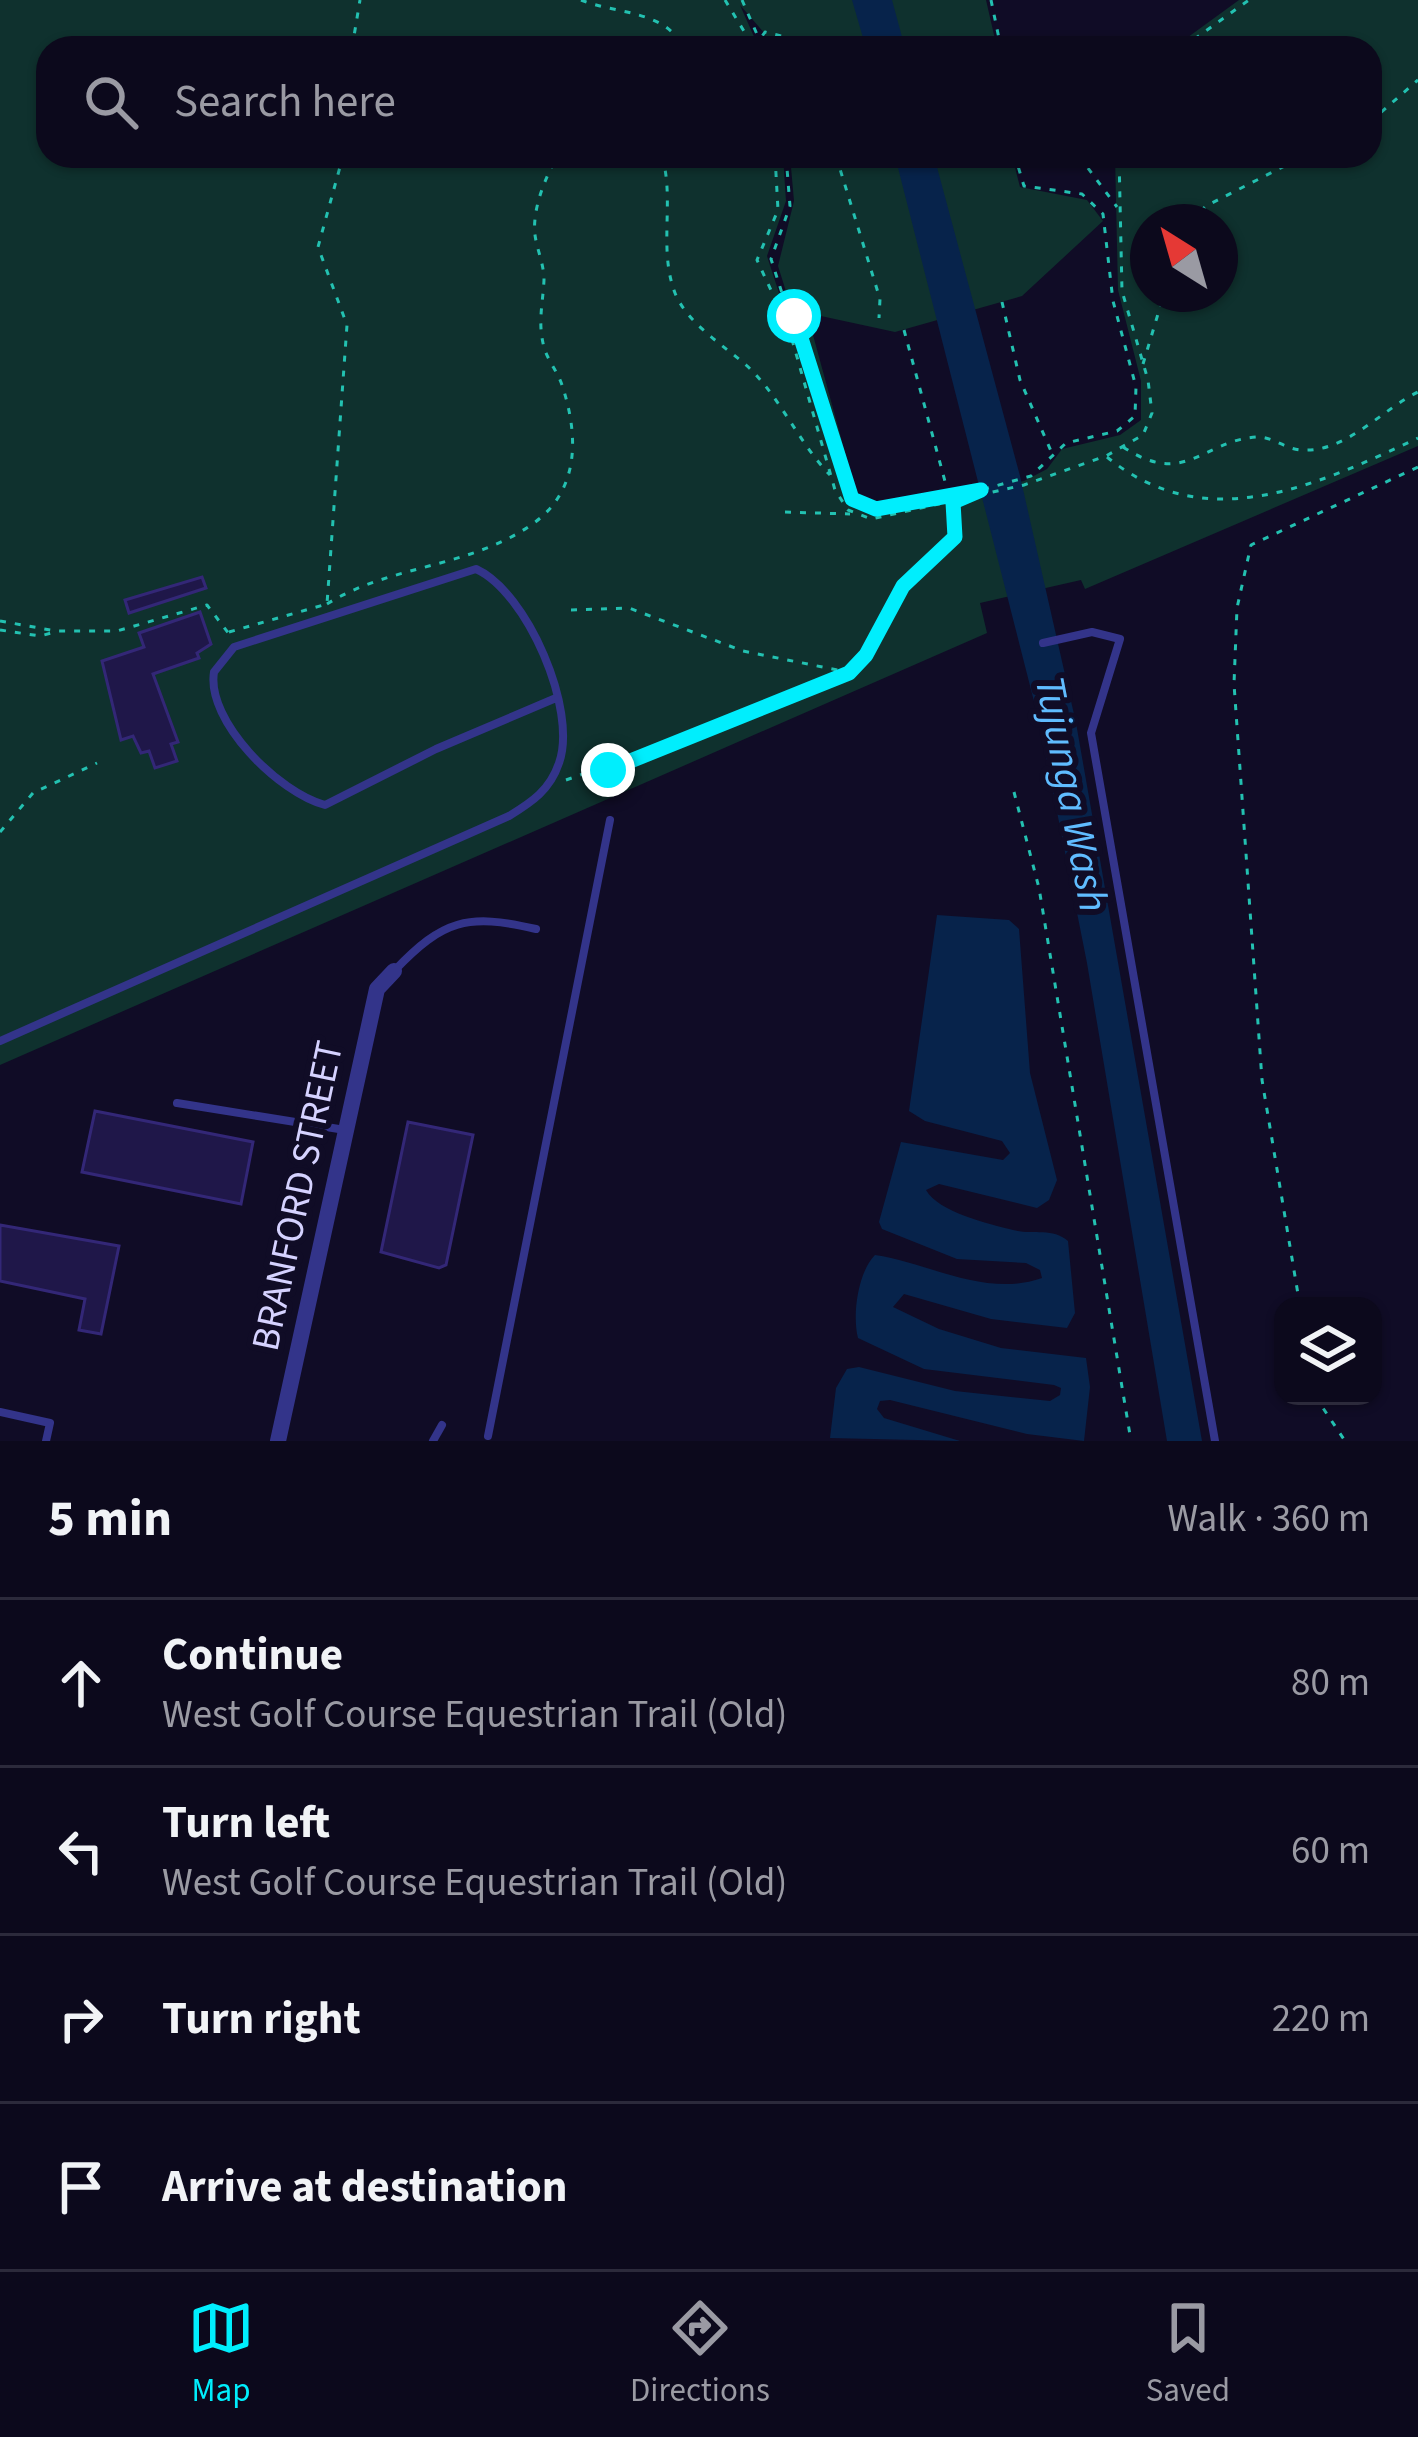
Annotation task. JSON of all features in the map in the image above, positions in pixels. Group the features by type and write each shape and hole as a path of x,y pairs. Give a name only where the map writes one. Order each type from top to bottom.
{"street":[{"name":"BRANFORD STREET","path":"278,1441 377,989 394,971"}],"lane":[{"path":"0,1041 509,815 531,803 551,780 565,739 552,677 518,608 499,581 476,568 234,647 214,672 217,706 272,773 325,806 436,748 556,698"},
{"path":"1043,643 1092,632 1120,639 1091,733 1214,1441"},
{"path":"488,1436 610,820"},
{"path":"394,971 430,934 489,918 536,929"},
{"path":"177,1103 347,1130"},
{"path":"0,1412 50,1423 46,1441"},
{"path":"434,1441 442,1425"}],"path":[{"path":"354,36 360,0"},
{"path":"581,0 656,20 675,36"},
{"path":"725,0 747,36"},
{"path":"742,0 759,36"},
{"path":"991,0 1000,36"},
{"path":"1199,36 1249,0"},
{"path":"1382,112 1418,80"},
{"path":"327,604 347,325 318,247 340,168"},
{"path":"229,632 327,604 356,586 499,543 531,526 561,497 570,476 572,430 561,381 544,351 540,325 544,268 535,229 553,168"},
{"path":"663,168 675,293 725,351 749,368 831,477"},
{"path":"776,168 778,210 757,260 789,329 841,503 858,516"},
{"path":"787,168 790,206 771,259 844,485 852,499 876,509 1024,482 1106,456 1143,435 1152,413 1122,291 1118,168"},
{"path":"840,168 880,299 879,318"},
{"path":"1019,168 1024,186 1082,194 1103,214 1113,301 1138,406 1130,424 1052,453 1024,482"},
{"path":"1087,168 1119,210"},
{"path":"1210,204 1280,168"},
{"path":"1002,302 1020,380 1052,453"},
{"path":"1142,365 1158,312"},
{"path":"904,330 949,496"},
{"path":"1122,447 1155,464 1191,460 1251,437 1308,450 1368,427 1418,392"},
{"path":"1106,456 1130,476 1172,496 1232,498 1314,484 1418,438"},
{"path":"1298,1297 1262,1080 1234,684 1244,556 1263,536 1418,467"},
{"path":"785,512 893,517 982,492"},
{"path":"551,780 608,770 849,673 866,655 903,586 955,537 953,502"},
{"path":"0,621 56,631 117,631 207,605 229,632 234,647"},
{"path":"571,610 629,608 743,651 849,673"},
{"path":"0,630 40,637 56,631"},
{"path":"0,832 34,794 98,763"},
{"path":"1013,792 1039,889 1130,1441"},
{"path":"1321,1405 1345,1441"}],"green space":[{"path":"0,0 986,0 994,36 765,36 740,5 754,36 36,36 36,168 784,168 786,201 767,256 842,487 858,508 876,512 1024,481 1047,469 1062,449 1120,435 1141,420 1141,381 1118,290 1115,168 1382,168 1382,36 1190,36 1239,0 1418,0 1418,446 1085,589 1081,580 980,603 987,633 0,1065"},
{"path":"791,168 1015,168 1020,187 1087,200 1103,221 1022,296 895,332 807,313 855,489 863,502 843,473 778,266 794,201"}],"water":[{"path":"852,0 892,0 902,36 862,36"},
{"name":"Tujunga Wash","path":"898,168 937,168 1020,476 1076,723 1202,1441 1167,1441 1087,963 1039,721"},
{"path":"937,915 1009,920 1019,929 1030,1073 1057,1180 1049,1200 1037,1208 939,1184 926,1190 941,1205 965,1216 1013,1230 1055,1234 1068,1241 1075,1313 1067,1328 991,1319 904,1294 893,1307 939,1329 1001,1348 1086,1358 1090,1387 1084,1441 1027,1434 890,1400 880,1401 877,1409 884,1418 960,1441 830,1438 836,1388 847,1369 859,1367 955,1391 1050,1401 1060,1395 1061,1388 1054,1385 924,1369 858,1338 858,1294 875,1255 979,1282 1021,1283 1042,1278 1040,1270 1026,1263 957,1259 882,1229 879,1222 901,1142 1003,1160 1010,1153 1002,1141 925,1121 909,1111"}],"building":[{"path":"202,577 206,588 129,613 125,600"},
{"path":"200,612 211,644 197,653 199,658 153,674 178,742 171,744 177,761 155,768 149,751 141,753 133,736 121,740 102,661 144,647 139,633"},
{"path":"95,1111 253,1142 241,1204 82,1172"},
{"path":"408,1122 473,1135 446,1265 439,1268 381,1252"},
{"path":"0,1225 119,1246 101,1334 79,1330 85,1299 0,1281"}],"route":[{"path":"608,770 676,738 737,721 849,673 866,655 903,586 947,550 955,537 953,502 974,497 981,490 876,509 852,499 794,316"}]}
